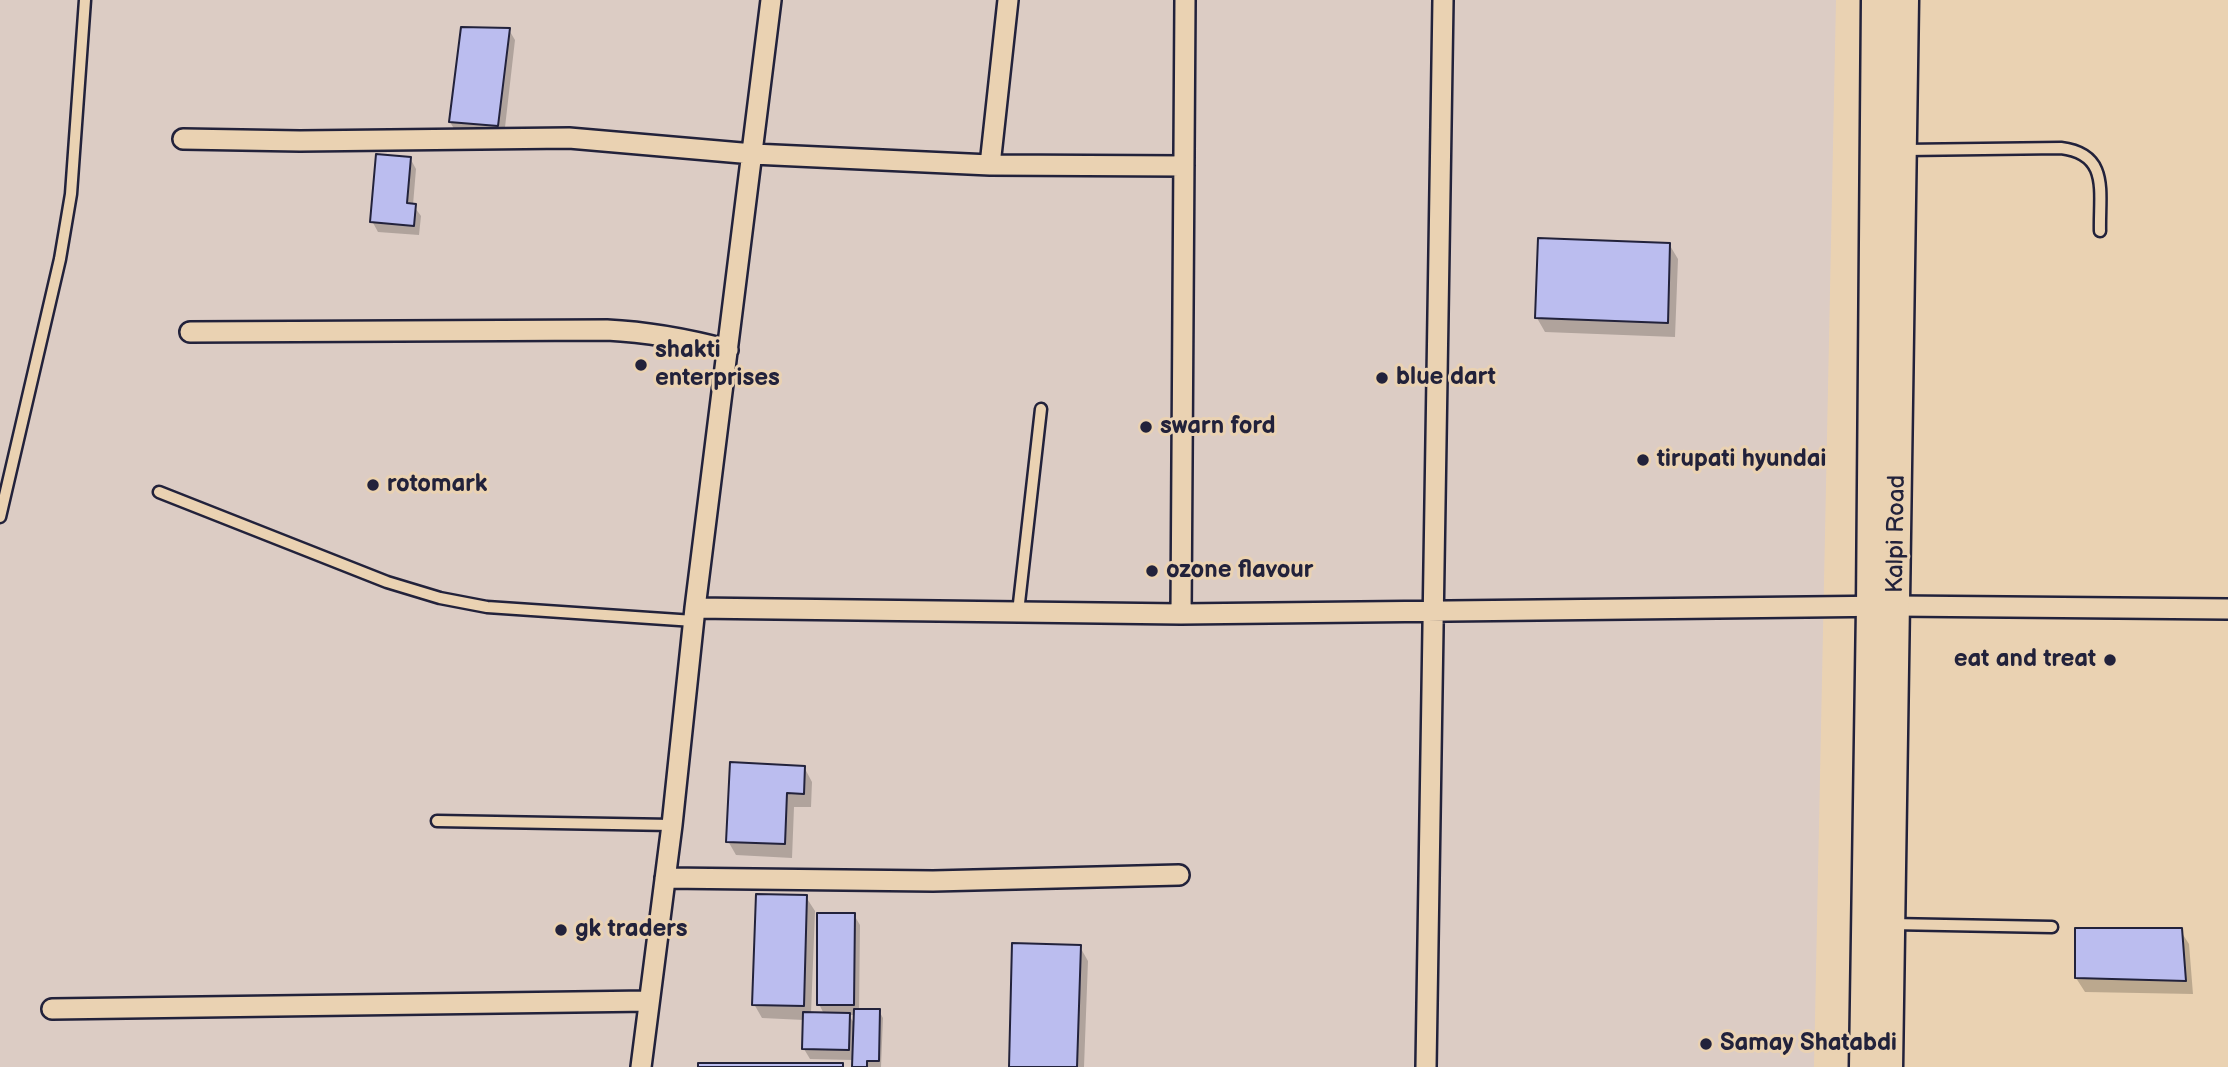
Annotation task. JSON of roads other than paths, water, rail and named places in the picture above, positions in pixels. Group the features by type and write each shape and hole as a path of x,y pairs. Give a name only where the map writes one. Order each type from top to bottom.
{"main road":[{"name":"Kalpi Road","path":"1876,0 1889,150"},
{"name":"Kalpi Road","path":"1888,1067 1890,924 1884,607 1889,150 1904,0"},
{"name":"Kalpi Road","path":"1864,1067 1884,607"}],"street":[{"path":"641,1067 771,0"},
{"path":"990,165 1008,0"},
{"path":"1181,614 1185,0"},
{"path":"1426,1067 1443,0"},
{"path":"183,139 300,141 569,138 753,154 990,165 1184,166"},
{"path":"190,332 607,330 647,332 728,350"},
{"path":"695,615 1018,612 1181,614 1884,607 2228,609"},
{"path":"665,877 933,881 1180,875"},
{"path":"52,1009 649,1000"}],"lane":[{"path":"0,517 60,259 71,194 85,0"},
{"path":"1889,150 2077,150 2090,159 2099,174 2100,231"},
{"path":"1018,612 1041,409"},
{"path":"159,492 387,582 440,598 487,607 695,615"},
{"path":"438,821 672,825"},
{"path":"1890,924 2052,928"}],"place":[{"name":"shakti enterprises","path":"641,365"},
{"name":"blue dart","path":"1382,378"},
{"name":"swarn ford","path":"1146,427"},
{"name":"tirupati hyundai","path":"1643,460"},
{"name":"rotomark","path":"373,485"},
{"name":"ozone flavour","path":"1152,571"},
{"name":"eat and treat","path":"2110,660"},
{"name":"gk traders","path":"561,930"},
{"name":"Samay Shatabdi","path":"1706,1044"}]}
